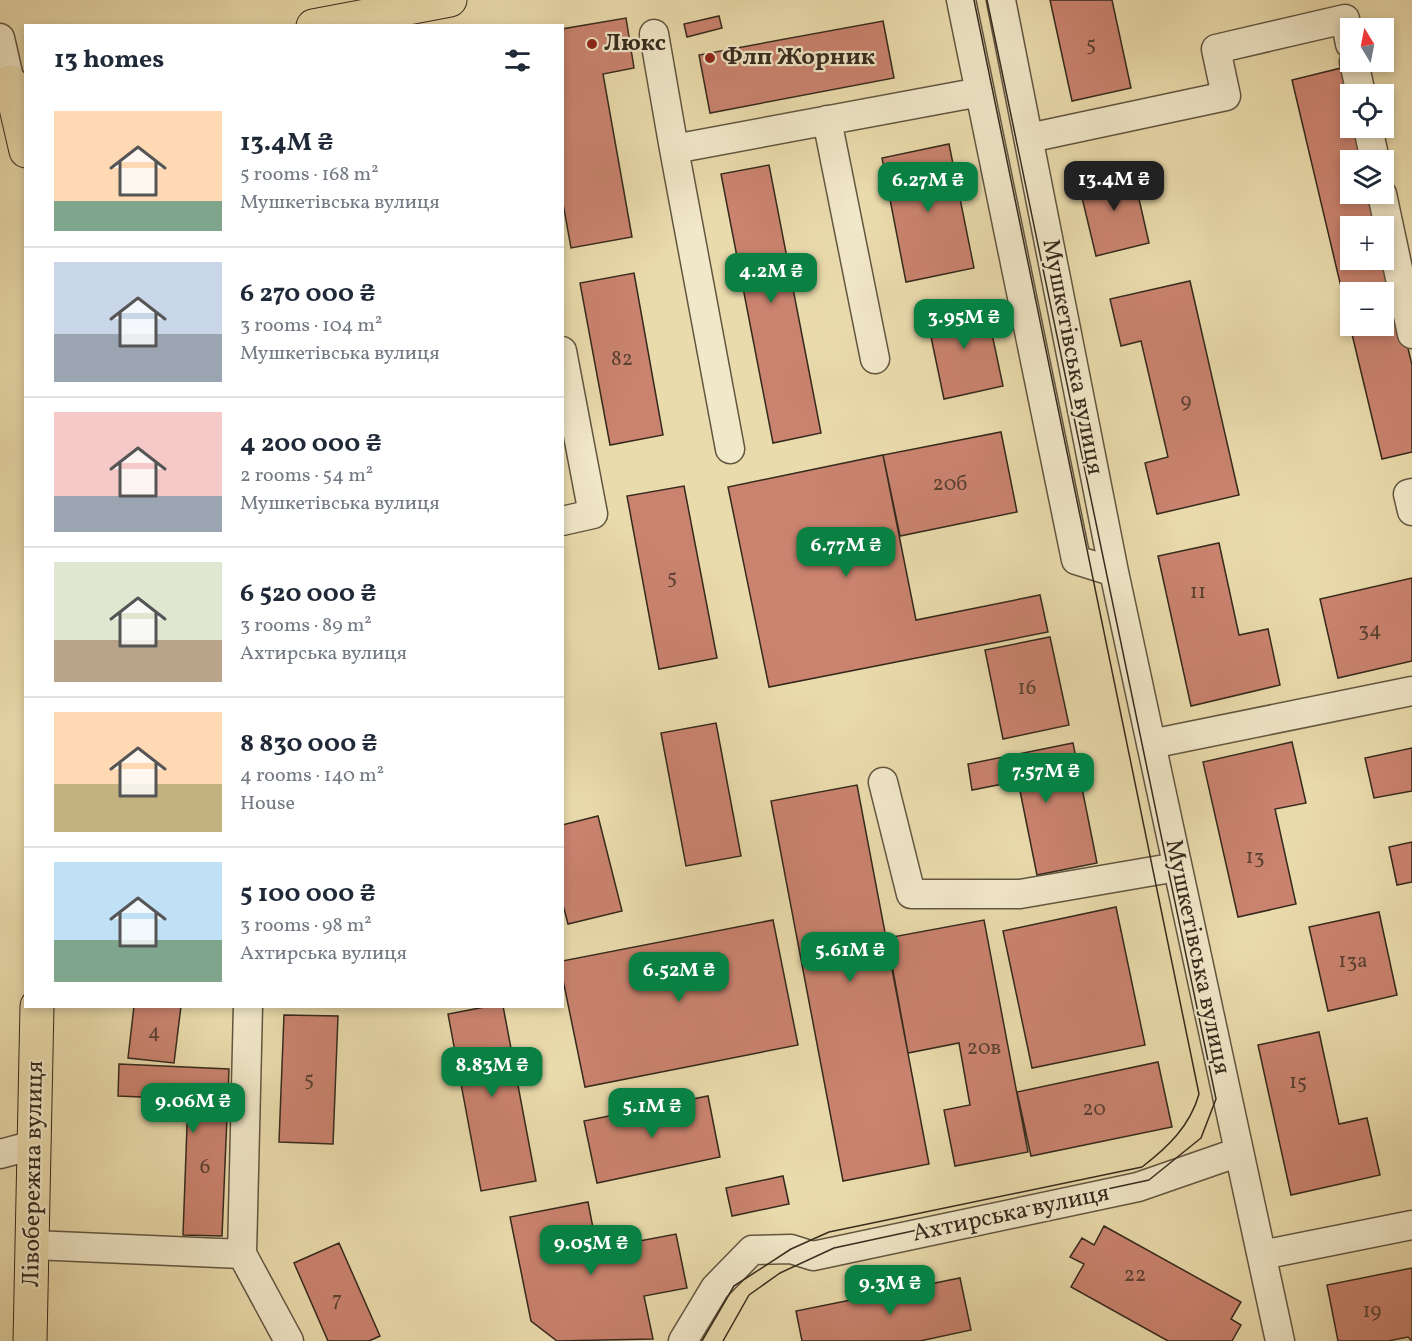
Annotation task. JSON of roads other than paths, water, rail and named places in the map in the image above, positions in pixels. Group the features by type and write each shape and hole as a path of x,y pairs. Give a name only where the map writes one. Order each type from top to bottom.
{"main road":[{"path":"324,24 450,0"},
{"path":"12,81 24,141"},
{"name":"Лівобережна вулиця","path":"30,1341 37,1008"}],"street":[{"name":"Мушкетівська вулиця","path":"961,0 1076,560 1114,572"},
{"name":"Мушкетівська вулиця","path":"1001,0 1114,572 1280,1341"},
{"path":"1029,138 1226,96 1216,49 1340,20"},
{"path":"654,34 730,449"},
{"path":"0,38 12,81"},
{"path":"674,149 980,92"},
{"path":"827,120 875,358"},
{"path":"1384,204 1412,334"},
{"path":"564,362 593,514 564,521"},
{"path":"1412,493 1408,494 1412,511"},
{"path":"1151,744 1412,691"},
{"path":"883,782 911,894 1020,894 1177,867"},
{"path":"248,1008 242,1254 289,1341"},
{"path":"0,1154 34,1145"},
{"name":"Ахтирська вулиця","path":"683,1341 715,1288 752,1250 791,1249 813,1256 1138,1187 1187,1168 1239,1152"},
{"path":"1262,1255 1412,1225"},
{"path":"33,1245 242,1254"}],"tram line":[{"path":"702,1341 734,1286 791,1249 829,1232 1142,1167 1177,1135 1190,1116 1199,1094 974,0"},
{"path":"723,1341 749,1295 780,1273 834,1248 1149,1180 1201,1138 1216,1099 987,0"}],"place":[{"name":"Люкс","path":"592,44"},
{"name":"Флп Жорник","path":"710,58"}]}
